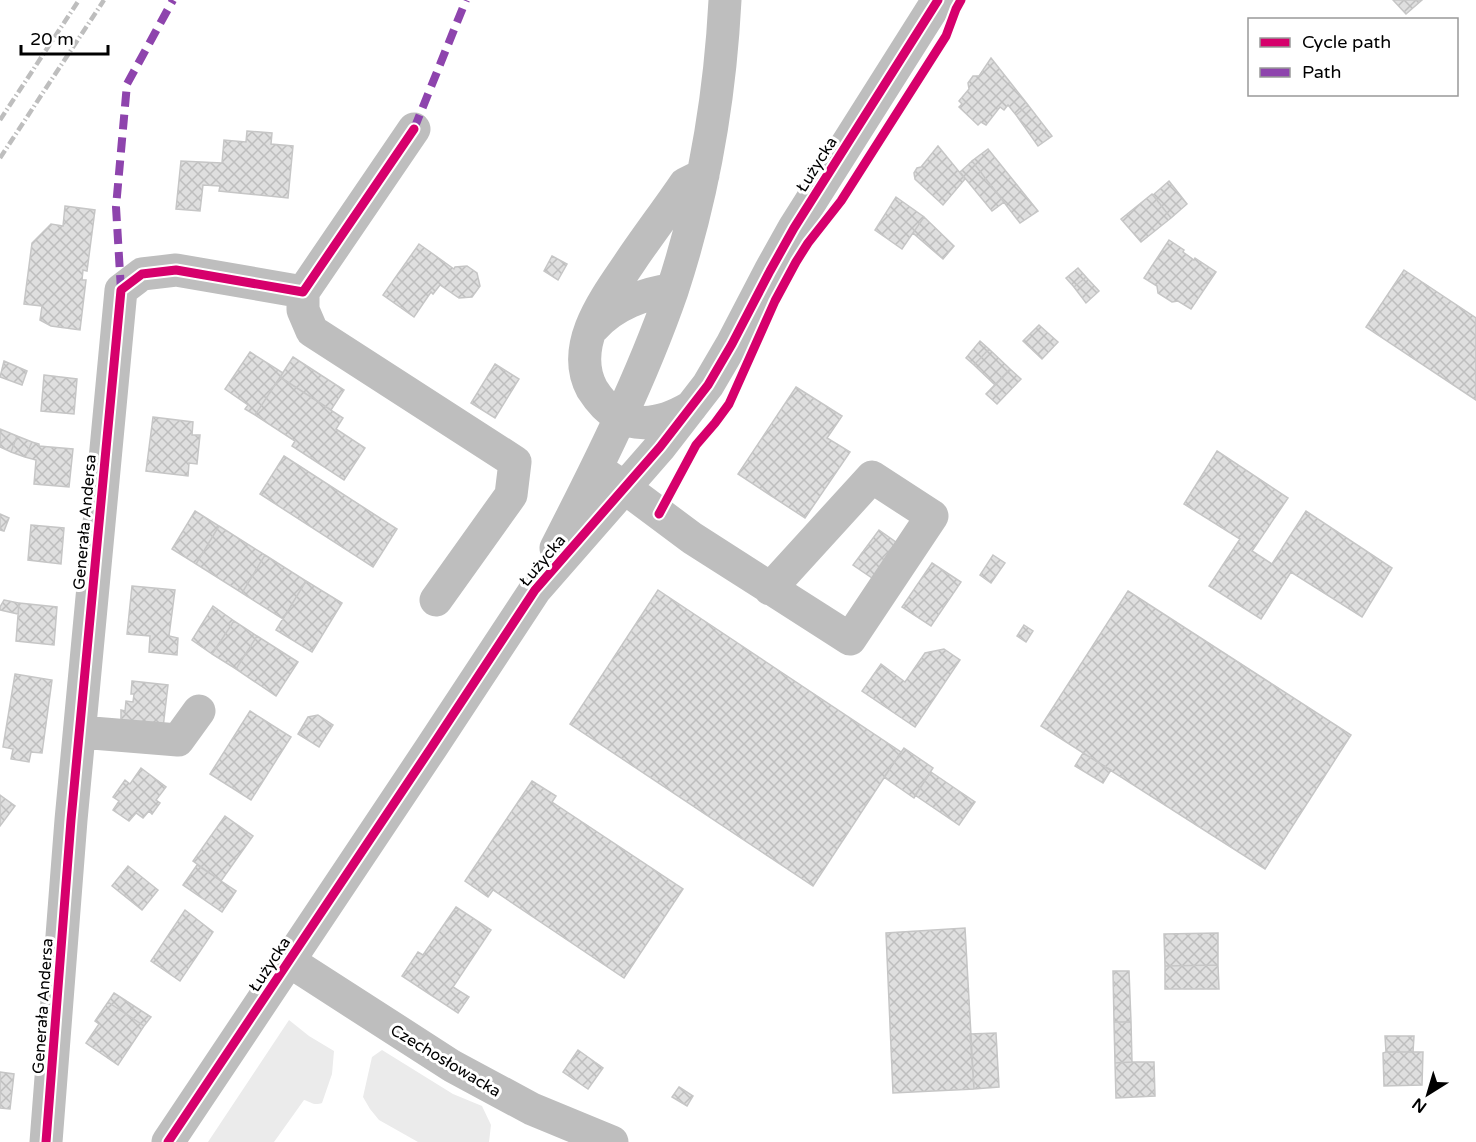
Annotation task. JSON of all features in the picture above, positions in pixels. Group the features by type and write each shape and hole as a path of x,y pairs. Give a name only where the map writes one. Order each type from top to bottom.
{"street":[{"path":"534,590 621,418 651,348 672,290 703,175 716,96 725,0"},
{"name":"Łużycka","path":"168,1142 425,758 534,590 660,447 708,385 794,228 938,0"},
{"path":"414,129 303,292 303,310 312,331 514,462 511,495 436,600"},
{"path":"692,406 673,417 656,422 635,422 621,418 609,411 595,392 588,379 585,359 589,336 596,316 607,296 685,184 703,175"},
{"name":"Generała Andersa","path":"46,1142 71,820 121,290 142,274 176,270 303,292"},
{"path":"589,336 595,325 611,312 655,292 672,290"},
{"path":"597,469 692,538 770,589 850,639 932,516 872,477 770,589"},
{"path":"80,732 178,740 199,711"},
{"name":"Czechosłowacka","path":"289,961 452,1066 532,1109 612,1142"}],"shaded area":[{"path":"289,1020 309,1036 334,1051 332,1074 322,1103 315,1104 304,1100 274,1142 208,1142"},
{"path":"382,1050 453,1094 482,1106 491,1125 489,1142 418,1142 379,1120 363,1097 372,1057"}],"building":[{"path":"1393,0 1422,0 1406,14"},
{"path":"991,58 1028,105 1016,115 1008,105 1004,110 1000,107 986,125 981,122 978,125 959,107 962,104 959,101 969,89 968,83 973,76 979,76"},
{"path":"1028,105 1052,136 1038,146 1016,115"},
{"path":"247,131 272,133 271,144 293,146 288,198 219,191 220,186 203,185 200,211 176,209 181,161 222,163 224,140 246,142"},
{"path":"938,146 965,179 943,205 915,179 914,173"},
{"path":"988,149 1038,211 1020,223 972,161"},
{"path":"972,161 1004,202 992,211 960,172"},
{"path":"1169,181 1187,204 1171,218 1153,195"},
{"path":"1152,194 1171,218 1141,242 1121,219"},
{"path":"896,197 924,217 902,249 875,230"},
{"path":"65,206 95,210 87,271 83,270 82,280 86,280 80,330 51,326 40,320 42,306 24,304 32,243 51,224 63,226"},
{"path":"924,217 954,246 943,259 913,233"},
{"path":"1169,240 1194,260 1195,258 1216,272 1191,309 1178,301 1172,302 1158,293 1157,286 1144,278"},
{"path":"419,244 454,269 467,266 477,273 480,286 472,297 459,298 440,285 433,294 431,292 414,317 383,295"},
{"path":"552,256 567,264 558,280 544,271"},
{"path":"1078,268 1086,277 1074,287 1066,278"},
{"path":"1404,270 1476,318 1476,400 1366,327"},
{"path":"1086,277 1099,291 1086,303 1074,287"},
{"path":"1039,325 1058,342 1042,359 1023,341"},
{"path":"980,341 989,349 974,365 966,358"},
{"path":"989,349 1010,369 995,385 974,365"},
{"path":"250,352 283,373 255,415 245,409 248,405 225,389"},
{"path":"293,357 344,390 331,410 280,377"},
{"path":"4,361 27,371 22,385 0,377"},
{"path":"495,364 519,379 495,418 471,403"},
{"path":"1010,369 1021,379 997,404 986,394"},
{"path":"44,375 77,379 74,414 41,411"},
{"path":"280,377 343,418 336,429 365,448 344,480 292,446 295,441 255,415"},
{"path":"796,387 842,416 827,438 850,452 805,518 738,474"},
{"path":"153,417 193,422 192,435 200,435 197,464 189,463 188,476 146,471"},
{"path":"0,429 17,436 11,452 0,447"},
{"path":"17,436 32,442 25,457 11,452"},
{"path":"32,442 39,446 73,449 69,487 34,484 36,460 25,457"},
{"path":"1217,451 1288,498 1252,551 1272,564 1306,511 1392,568 1362,617 1291,572 1261,619 1209,586 1240,539 1184,504"},
{"path":"284,456 397,529 373,567 260,494"},
{"path":"195,511 219,526 196,564 172,549"},
{"path":"0,514 9,518 4,531 0,530"},
{"path":"31,525 64,528 61,564 28,560"},
{"path":"219,526 265,555 242,593 196,564"},
{"path":"879,530 900,545 875,580 853,565"},
{"path":"265,555 306,581 283,619 242,593"},
{"path":"993,555 1005,563 991,583 980,575"},
{"path":"932,563 961,582 931,626 902,607"},
{"path":"306,581 342,603 312,652 276,630"},
{"path":"132,586 175,590 169,636 178,638 177,655 149,652 150,636 127,634"},
{"path":"658,590 901,752 813,886 570,724"},
{"path":"1128,591 1351,735 1265,869 1041,726"},
{"path":"4,600 19,603 18,614 0,610"},
{"path":"19,603 57,607 54,645 16,641"},
{"path":"213,606 234,621 212,654 192,640"},
{"path":"234,621 257,636 236,669 212,654"},
{"path":"1024,625 1033,631 1026,642 1017,636"},
{"path":"257,636 298,662 276,696 236,669"},
{"path":"944,649 960,660 915,727 862,691 881,664 905,682 925,653"},
{"path":"15,674 52,680 42,753 31,752 29,762 11,759 13,749 3,747"},
{"path":"132,681 168,685 163,728 121,722 121,710 125,711 126,701 133,702"},
{"path":"250,711 291,737 251,800 210,774"},
{"path":"318,715 333,725 319,747 298,734 308,717"},
{"path":"904,748 933,768 914,798 884,777"},
{"path":"1083,753 1111,770 1103,783 1075,766"},
{"path":"141,768 166,787 156,800 160,803 152,814 149,811 143,818 136,813 129,821 113,810 119,801 113,797 125,780 130,784"},
{"path":"931,772 975,802 959,825 915,795"},
{"path":"532,781 556,796 552,802 683,889 624,978 493,890 488,897 465,881"},
{"path":"0,795 15,806 0,826"},
{"path":"225,816 253,836 221,881 193,861"},
{"path":"197,865 236,891 222,912 183,885"},
{"path":"128,866 158,890 142,910 112,886"},
{"path":"456,907 491,930 453,987 469,997 458,1013 402,976 418,952 423,955"},
{"path":"185,910 213,932 180,981 151,961"},
{"path":"965,928 974,1089 893,1093 886,933"},
{"path":"1218,933 1218,965 1165,966 1164,934"},
{"path":"1218,965 1219,989 1165,989 1165,966"},
{"path":"1113,971 1129,971 1131,1022 1114,1022"},
{"path":"114,993 151,1017 144,1026 108,1002"},
{"path":"108,1002 144,1026 118,1065 86,1043 99,1024 95,1021"},
{"path":"1114,1022 1131,1022 1132,1062 1115,1063"},
{"path":"996,1033 999,1087 974,1089 970,1034"},
{"path":"1385,1036 1414,1036 1413,1052 1386,1052"},
{"path":"578,1050 603,1068 588,1089 563,1072"},
{"path":"1423,1052 1422,1085 1384,1086 1383,1053"},
{"path":"1154,1062 1155,1096 1116,1098 1115,1063"},
{"path":"0,1072 14,1074 10,1109 0,1108"},
{"path":"679,1087 693,1096 687,1106 672,1097"}],"railway":[{"path":"0,120 79,0"},
{"path":"0,158 104,0"}],"marked path":[{"path":"121,290 116,207 127,84 173,0"},
{"path":"414,129 466,0"}],"cycle path":[{"path":"168,1142 535,590 660,447 708,385 794,228 938,0"},
{"path":"659,514 696,445 729,404 775,301 796,262 841,201 946,36 961,0"},
{"path":"46,1142 71,820 121,290 142,274 176,270 303,292 414,129"}]}
